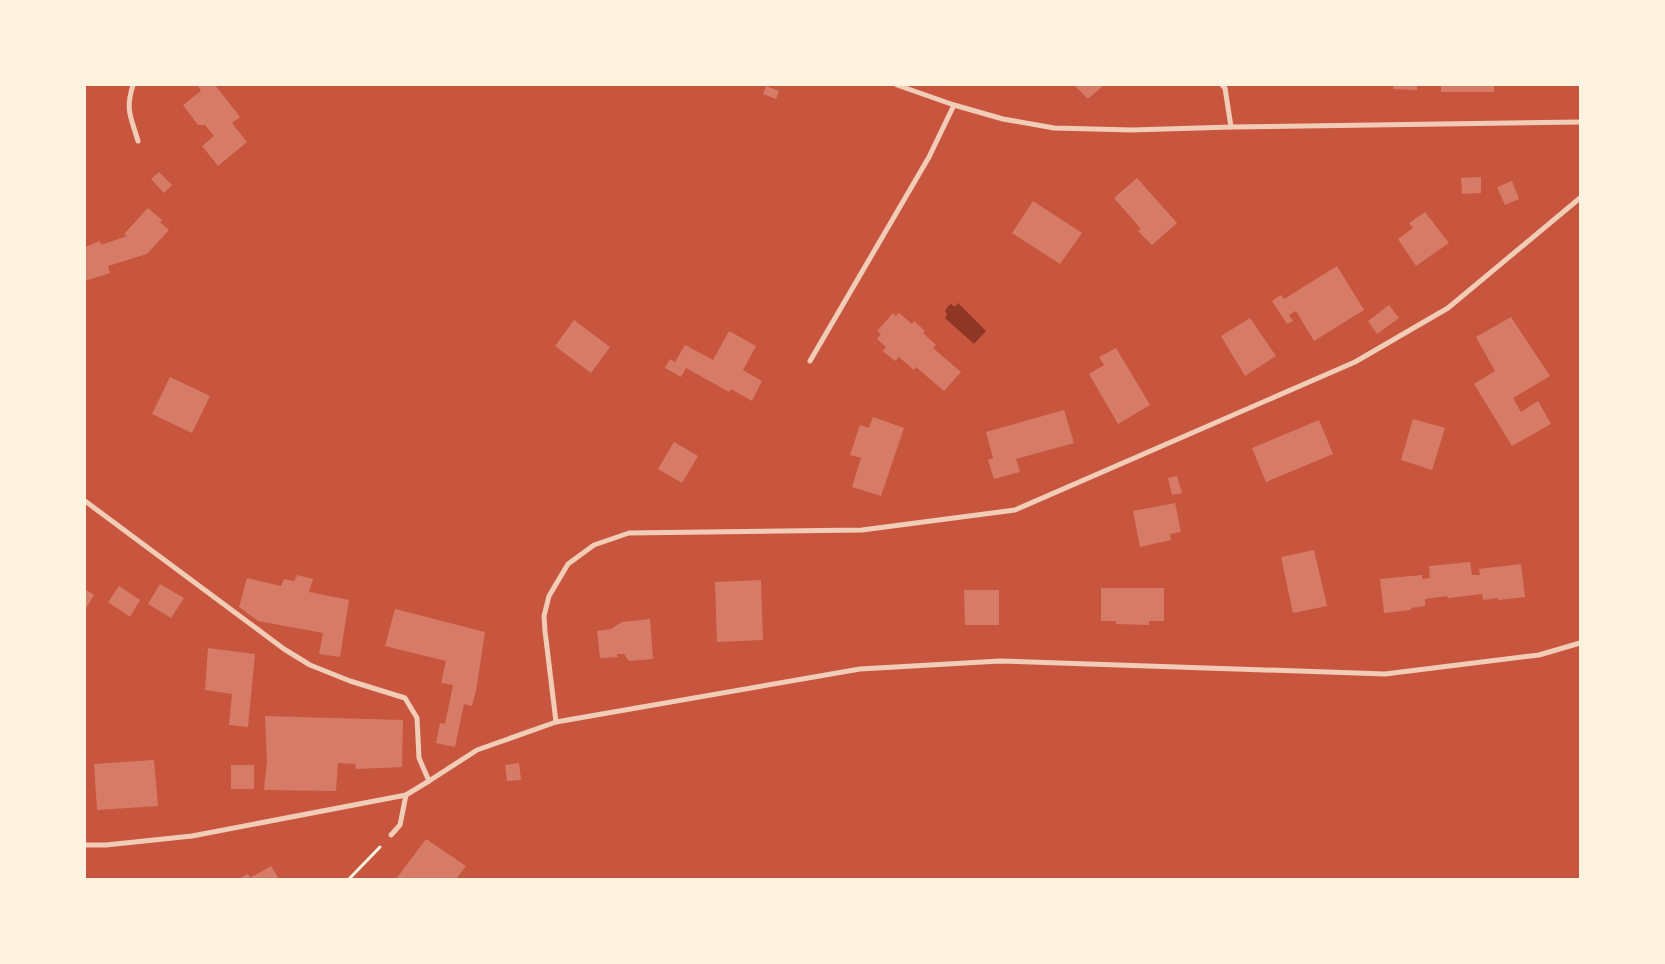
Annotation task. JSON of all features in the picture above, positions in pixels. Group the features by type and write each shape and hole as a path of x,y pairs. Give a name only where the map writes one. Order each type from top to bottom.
{"street":[{"path":"134,85 128,110 138,141"},
{"path":"897,85 954,105 1003,119 1054,128 1132,130 1580,122"},
{"path":"1222,85 1225,88 1231,127"},
{"path":"810,361 929,157 954,105"},
{"path":"556,722 544,616 549,596 568,564 594,545 629,533 862,530 1015,510 1355,362 1448,308 1580,198"},
{"path":"85,501 284,649 310,665 350,681 405,698 417,718 419,758 429,781"},
{"path":"85,845 106,845 192,836 406,795 477,750 556,722 860,669 1000,661 1385,674 1539,655 1580,643"},
{"path":"391,835 400,825 406,795"}],"path":[{"path":"349,879 391,835"}],"shaded area":[{"path":"958,303 986,331 974,344 945,318 947,314 945,311 948,306 951,304 955,307"}],"building":[{"path":"215,85 240,117 232,123 247,142 218,166 202,146 214,136 205,125 198,125 183,105 201,91 198,86"},
{"path":"1074,85 1104,85 1088,99"},
{"path":"1394,85 1417,85 1417,90 1393,89"},
{"path":"1441,85 1494,85 1494,92 1441,92"},
{"path":"766,86 779,91 776,99 763,94"},
{"path":"159,172 172,185 164,193 151,179"},
{"path":"1481,177 1481,193 1462,194 1461,178"},
{"path":"1137,178 1177,223 1152,245 1138,231 1141,229 1114,198"},
{"path":"1512,181 1519,199 1505,205 1497,187"},
{"path":"1033,201 1082,233 1060,264 1012,233"},
{"path":"148,208 162,220 160,222 169,230 147,254 108,266 110,273 85,281 85,247 100,241 101,245 127,236 124,234"},
{"path":"1425,212 1449,243 1416,266 1398,239 1413,228 1409,223"},
{"path":"1337,266 1364,310 1314,341 1296,311 1289,315 1293,321 1287,324 1272,301 1281,295 1284,299"},
{"path":"1389,305 1399,318 1377,334 1368,321"},
{"path":"893,313 896,316 899,313 912,324 914,321 936,345 933,348 961,372 944,391 916,367 914,370 899,357 895,361 883,351 886,347 877,339 881,334 877,331"},
{"path":"1511,317 1550,376 1513,398 1521,412 1538,401 1551,424 1512,446 1474,384 1495,371 1476,337"},
{"path":"1250,318 1276,356 1245,376 1221,336"},
{"path":"574,320 610,347 591,373 555,346"},
{"path":"729,331 756,346 743,370 762,381 752,401 731,389 729,392 686,368 681,377 665,368 670,359 675,362 685,345 713,360"},
{"path":"1116,348 1150,405 1118,424 1089,374 1104,365 1099,357"},
{"path":"170,377 210,396 192,433 152,414"},
{"path":"1064,410 1074,443 1016,459 1020,472 994,479 988,460 993,458 986,432"},
{"path":"873,417 904,428 881,496 852,487 861,458 850,455 860,425 869,428"},
{"path":"1413,419 1445,428 1432,470 1401,460"},
{"path":"1319,420 1333,454 1266,482 1252,448"},
{"path":"674,442 698,456 682,483 658,469"},
{"path":"1177,476 1182,493 1172,495 1168,478"},
{"path":"1175,503 1181,532 1170,534 1171,540 1140,547 1133,511"},
{"path":"1314,550 1327,606 1293,613 1281,557"},
{"path":"1470,562 1472,575 1480,575 1479,569 1521,564 1525,597 1483,600 1482,594 1448,598 1447,596 1425,599 1425,606 1411,608 1411,610 1384,613 1380,579 1422,575 1422,579 1430,578 1429,566"},
{"path":"297,575 313,579 309,592 349,600 340,657 319,654 323,633 258,621 239,607 247,578 281,586 284,579 294,581"},
{"path":"761,580 763,640 717,642 715,582"},
{"path":"160,584 184,598 171,618 148,604"},
{"path":"119,586 140,600 130,617 108,602"},
{"path":"1101,588 1164,588 1164,621 1149,621 1149,625 1116,624 1116,621 1101,621"},
{"path":"85,589 94,595 85,610"},
{"path":"964,590 999,590 999,625 965,625"},
{"path":"395,609 485,632 476,691 472,706 464,704 455,747 436,743 440,723 445,724 453,685 441,683 446,661 385,646"},
{"path":"650,619 653,659 629,661 624,654 617,654 618,657 600,658 597,631 611,629 622,622"},
{"path":"208,648 255,654 248,727 229,725 232,694 205,690"},
{"path":"265,716 403,720 402,767 356,769 355,764 338,763 336,791 264,790 267,761"},
{"path":"154,760 158,806 97,810 94,764"},
{"path":"519,763 521,780 507,781 505,765"},
{"path":"231,765 254,765 254,789 231,789"},
{"path":"426,839 466,866 456,879 396,879"},
{"path":"271,866 279,879 239,879 248,874 250,878"}]}
